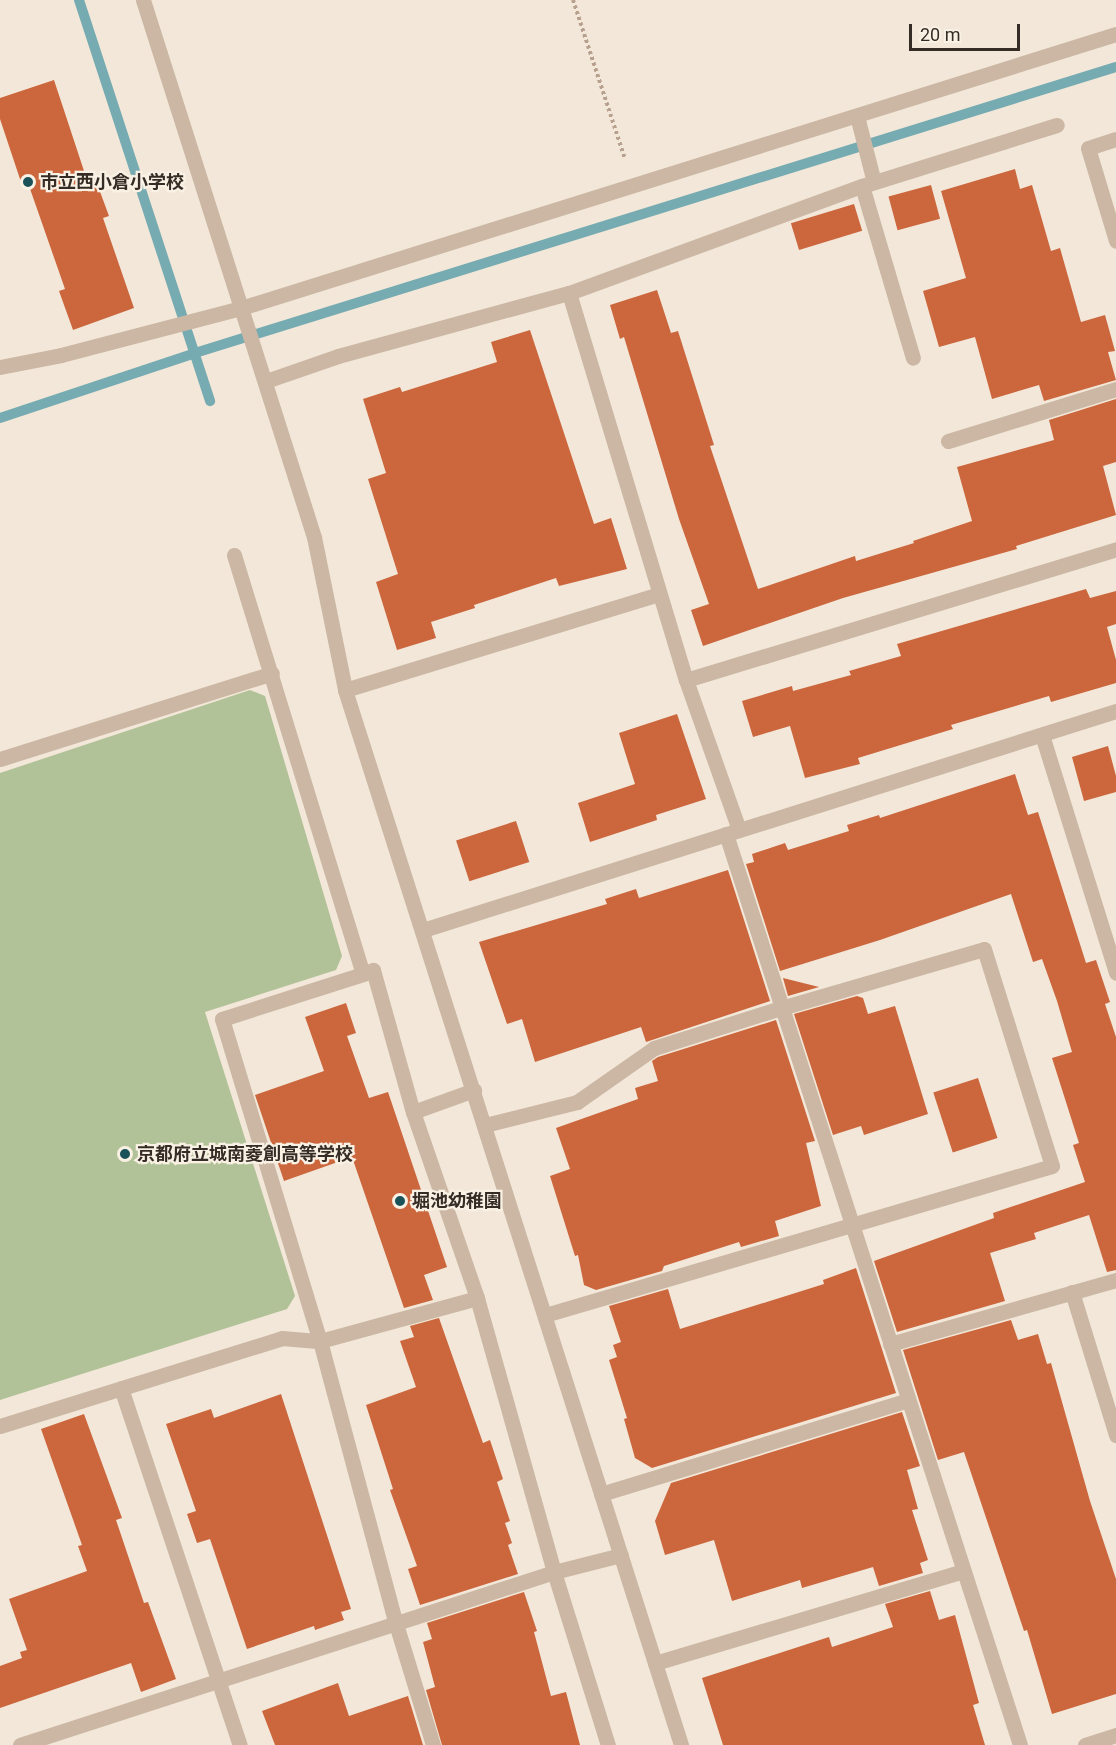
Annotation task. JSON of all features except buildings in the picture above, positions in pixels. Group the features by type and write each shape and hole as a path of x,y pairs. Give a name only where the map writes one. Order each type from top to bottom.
{"street":[{"path":"143,0 314,537 345,690 681,1745"},
{"path":"0,367 62,355 161,328 242,310 634,185 859,121 1116,34"},
{"path":"859,121 870,181 913,358"},
{"path":"266,381 338,356 569,293 870,181 1058,125"},
{"path":"1116,139 1088,148 1116,241"},
{"path":"569,293 732,832 781,1008 1020,1745"},
{"path":"948,441 1116,389"},
{"path":"686,680 1116,549"},
{"path":"234,555 363,974"},
{"path":"345,690 659,594"},
{"path":"0,759 272,673"},
{"path":"423,930 1116,711"},
{"path":"1042,735 1116,973"},
{"path":"485,1125 578,1102 654,1048 781,1008 984,949 1052,1166 545,1315"},
{"path":"433,1745 396,1624 320,1341 222,1019 373,970 413,1112 477,1298 554,1572 608,1745"},
{"path":"413,1112 474,1090"},
{"path":"891,1344 1116,1280"},
{"path":"1072,1292 1116,1435"},
{"path":"0,1426 282,1338 320,1341 477,1298"},
{"path":"121,1388 240,1745"},
{"path":"601,1494 908,1400"},
{"path":"20,1745 554,1572 621,1555"},
{"path":"655,1663 963,1571"},
{"path":"1085,1745 1116,1736"}],"path":[{"path":"573,0 634,185"}],"green space":[{"name":"京都府立城南菱創高等学校","path":"250,690 265,696 342,956 336,970 205,1012 295,1296 287,1309 0,1400 0,773"}],"waterway":[{"path":"79,0 210,401"},
{"path":"0,418 195,353 1116,67"}],"place":[{"name":"市立西小倉小学校","path":"28,182"},
{"name":"京都府立城南菱創高等学校","path":"125,1154"},
{"name":"堀池幼稚園","path":"400,1201"}]}
